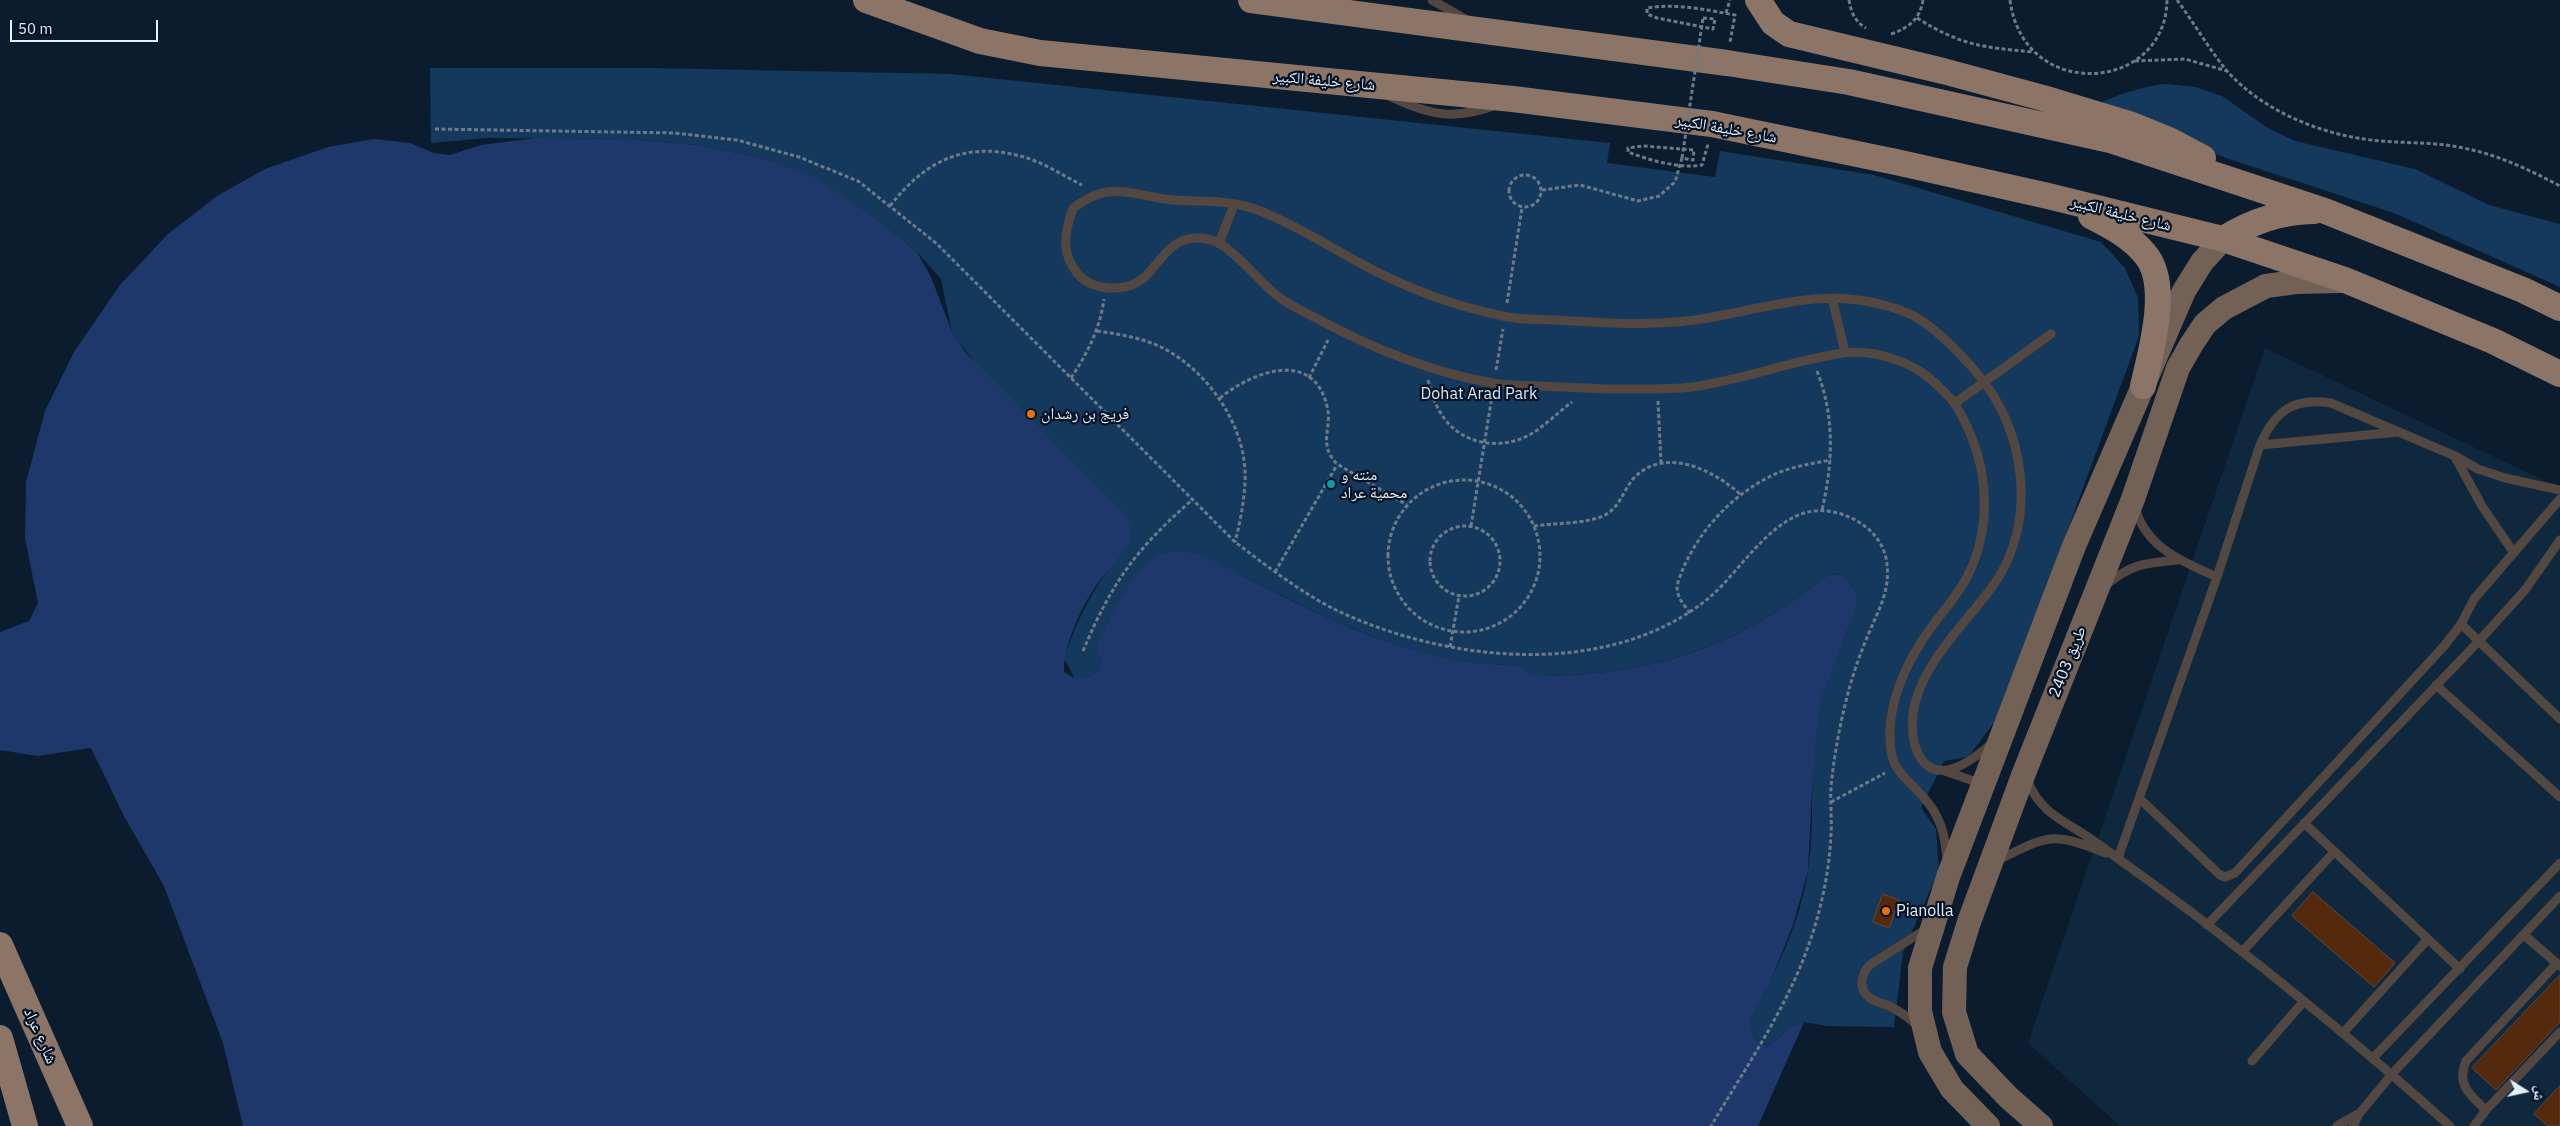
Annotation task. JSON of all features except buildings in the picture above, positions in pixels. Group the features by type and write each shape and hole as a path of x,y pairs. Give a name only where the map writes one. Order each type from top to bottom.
{"main road":[{"name":"شارع خليفة الكبير","path":"866,0 980,41 1040,53 1513,99 1712,124 2048,196 2223,239 2346,280 2492,341 2560,374"},
{"path":"1251,0 1332,6 1485,30 1727,62 1849,82 2110,140 2325,211 2523,290 2560,308"},
{"path":"1758,0 1773,23 1789,34 1943,71 2132,125 2193,152 2237,182"},
{"path":"2048,196 2127,236 2147,255 2157,284 2158,316 2143,386"},
{"path":"2223,239 2261,219 2304,211 2325,211"},
{"name":"طريق 2403","path":"1988,1126 1952,1090 1930,1052 1920,1011 1920,968 1948,877 2074,546 2184,291 2202,262 2223,239"},
{"name":"طريق 2403","path":"2041,1126 2008,1098 1967,1054 1954,1012 1955,967 1990,864 2024,773 2133,499 2178,368 2205,324 2224,308 2266,286 2296,282 2346,280"},
{"path":"1984,785 2015,797"},
{"name":"شارع عراد","path":"0,945 80,1126"},
{"path":"0,1038 25,1126"}],"lane":[{"path":"1432,0 1485,30"},
{"path":"1948,877 1945,833 1930,806 1900,775 1890,750 1890,727 1895,699 1920,644 1968,575 1981,543 1986,506 1983,470 1972,440 1955,403 1928,377 1900,361 1873,354 1845,352 1692,387 1591,388 1494,384 1423,365 1334,328 1279,298 1219,243 1205,239 1184,240 1163,252 1144,278 1125,287 1105,288 1088,283 1076,272 1066,252 1065,232 1073,208 1098,194 1119,191 1169,199 1215,201 1257,209 1375,271 1442,299 1505,317 1629,324 1694,320 1798,301 1832,298 1872,302 1914,316 1950,344 1985,382 2003,410 2015,448 2022,483 2020,518 2010,554 1995,583 1941,652 1923,681 1915,704 1911,725 1914,743 1919,756 1927,765 1984,785"},
{"path":"1219,243 1234,205"},
{"path":"1832,298 1845,352"},
{"path":"1955,403 2051,334"},
{"path":"2118,858 2217,577 2260,445 2267,428 2279,414 2294,404 2312,400 2331,403 2455,456 2478,469 2504,478 2560,490"},
{"path":"2260,445 2400,432"},
{"path":"2455,456 2482,506 2514,553"},
{"path":"2133,499 2142,526 2151,538 2176,560 2217,577"},
{"path":"2139,798 2215,872 2225,877 2230,876 2446,645 2461,624 2474,599 2560,499"},
{"path":"2207,925 2478,642 2525,590 2560,540"},
{"path":"2096,594 2134,566 2144,562 2176,560"},
{"path":"2461,624 2560,719"},
{"path":"2436,685 2560,797"},
{"path":"1945,771 1969,761 2004,733"},
{"path":"2024,773 2032,792 2043,807 2070,828 2118,858 2242,952 2392,1074 2448,1126"},
{"path":"2304,824 2460,969"},
{"path":"2064,838 2070,828"},
{"path":"1990,864 2036,842 2050,838 2064,838 2118,858"},
{"path":"2242,952 2334,852"},
{"path":"2373,1058 2560,863"},
{"path":"2353,1126 2359,1114 2392,1074 2560,896"},
{"path":"1924,1033 1903,1014 1869,998 1864,992 1862,977 1865,970 1871,964 1934,924"},
{"path":"2486,1110 2471,1097 2464,1086 2462,1074 2466,1061 2558,965 2524,934"},
{"path":"2343,1033 2428,939"},
{"path":"2252,1061 2304,1001"},
{"path":"2474,1126 2486,1110 2560,1032"},
{"path":"2337,1126 2359,1114"}],"path":[{"path":"1726,14 1730,0"},
{"path":"1849,0 1851,12 1860,25 1867,29"},
{"path":"1882,34 1890,34 1906,29 1917,18 1923,0"},
{"path":"2010,0 2016,27 2034,52 2056,68 2082,74 2109,72 2134,61 2147,50 2157,36 2164,20 2168,0"},
{"path":"2177,0 2228,71 2267,103 2313,127 2365,139 2458,147 2510,162 2560,186"},
{"path":"1542,190 1561,186 1580,186 1638,201 1659,196 1675,182 1682,158 1703,18 1715,19 1713,29 1657,18 1647,14 1648,8 1658,6 1735,15 1727,62"},
{"path":"1917,18 1944,35 1965,43 1979,47 2034,52"},
{"path":"2134,61 2168,58 2185,59 2228,71"},
{"path":"1682,158 1693,160 1694,150 1643,146 1628,148 1628,152 1642,157 1692,167 1702,166 1712,124"},
{"path":"435,129 674,133 737,140 799,157 850,178 890,206 936,243 1235,542 1275,572 1335,609 1392,632 1450,647 1493,653 1536,654 1579,651 1628,642 1660,630 1690,613 1714,594 1774,531 1796,516 1822,510 1849,515 1871,531 1886,554 1889,581 1848,693 1837,739 1831,802 1831,835 1826,878 1817,920 1803,960 1762,1040 1711,1126"},
{"path":"890,206 908,183 933,165 961,154 991,151 1021,156 1098,194"},
{"path":"1528,174 1540,183 1542,190 1536,203 1522,208 1516,205 1508,192 1514,179 1528,174"},
{"path":"1471,526 1522,208"},
{"path":"1071,378 1085,356 1097,330 1105,288"},
{"path":"1309,378 1334,328"},
{"path":"1097,330 1124,335 1163,348 1196,371 1220,398 1239,440 1245,480 1240,521 1235,542"},
{"path":"1813,360 1824,389 1831,419 1831,460 1822,510"},
{"path":"1423,365 1434,400 1442,416 1454,429 1468,438 1485,443 1505,444 1524,437 1591,388"},
{"path":"1220,398 1250,377 1267,372 1282,369 1296,371 1309,378 1324,397 1328,409 1326,448 1330,457 1337,464 1407,505"},
{"path":"1657,388 1661,463"},
{"path":"1690,613 1677,593 1678,582 1690,553 1712,521 1741,495 1769,477 1792,468 1831,460"},
{"path":"1534,526 1591,519 1605,515 1616,506 1633,480 1645,469 1661,463 1683,464 1704,469 1724,480 1741,495"},
{"path":"1275,572 1337,464"},
{"path":"1463,479 1479,481 1506,492 1522,507 1534,526 1538,540 1539,569 1535,584 1524,603 1508,618 1495,626 1481,631 1452,632 1438,628 1412,613 1395,589 1388,560 1388,545 1392,531 1407,505 1418,495 1440,484 1463,479"},
{"path":"1083,651 1101,608 1126,567 1155,532 1192,500"},
{"path":"1471,526 1480,529 1494,541 1498,549 1500,567 1497,576 1485,590 1468,596 1459,596 1450,593 1436,581 1430,564 1431,555 1433,546 1445,532 1453,528 1471,526"},
{"path":"1450,647 1459,596"},
{"path":"1831,802 1896,767"}],"shaded area":[{"path":"536,138 626,139 697,145 763,158 814,177 880,221 917,252 931,277 952,332 967,354 1122,511 1129,524 1131,535 1127,545 1090,595 1074,628 1064,662 1064,672 1073,677 1081,679 1089,677 1098,671 1101,660 1096,647 1131,582 1150,562 1161,555 1172,552 1183,552 1205,557 1360,632 1408,648 1454,660 1522,666 1532,676 1575,675 1616,671 1654,664 1690,653 1760,622 1829,574 1843,575 1857,594 1855,611 1821,698 1814,750 1808,871 1793,925 1771,980 1749,1022 1755,1039 1768,1047 1793,1025 1804,1022 1758,1126 243,1126 223,1043 164,886 124,816 91,748 37,756 0,750 0,632 29,621 38,603 25,538 26,482 45,411 74,352 120,285 168,234 217,196 265,169 328,147 374,139 410,143 434,153 450,155 481,145"},
{"path":"2265,348 2560,488 2560,1086 2534,1114 2548,1126 2120,1126 2028,1043"}],"green space":[{"name":"Dohat Arad Park","path":"430,68 649,68 951,74 1610,143 1607,163 1715,177 1720,151 1874,175 2101,242 2125,268 2138,298 2139,336 1999,716 1968,757 1944,761 1921,808 1936,829 1939,870 1903,952 1894,1027 1827,1026 1804,1022 1793,1025 1768,1047 1755,1039 1749,1022 1785,949 1804,891 1811,850 1814,739 1817,718 1825,684 1851,620 1857,594 1843,575 1829,574 1760,622 1690,653 1653,664 1615,671 1575,675 1532,676 1522,666 1476,663 1442,658 1374,637 1319,614 1211,560 1101,660 1098,671 1088,679 1075,679 1064,658 1086,605 1118,557 952,332 941,279 917,252 880,221 814,178 763,158 697,145 626,139 487,138 431,143"},
{"path":"2165,84 2196,87 2222,96 2268,128 2295,141 2415,169 2489,205 2560,224 2560,287 2394,213 2229,159 2092,107 2128,92"}],"place":[{"name":"فريج بن رشدان","path":"1031,414"},
{"name":"منته و محمية عراد","path":"1331,484"},
{"name":"Pianolla","path":"1886,911"}]}
